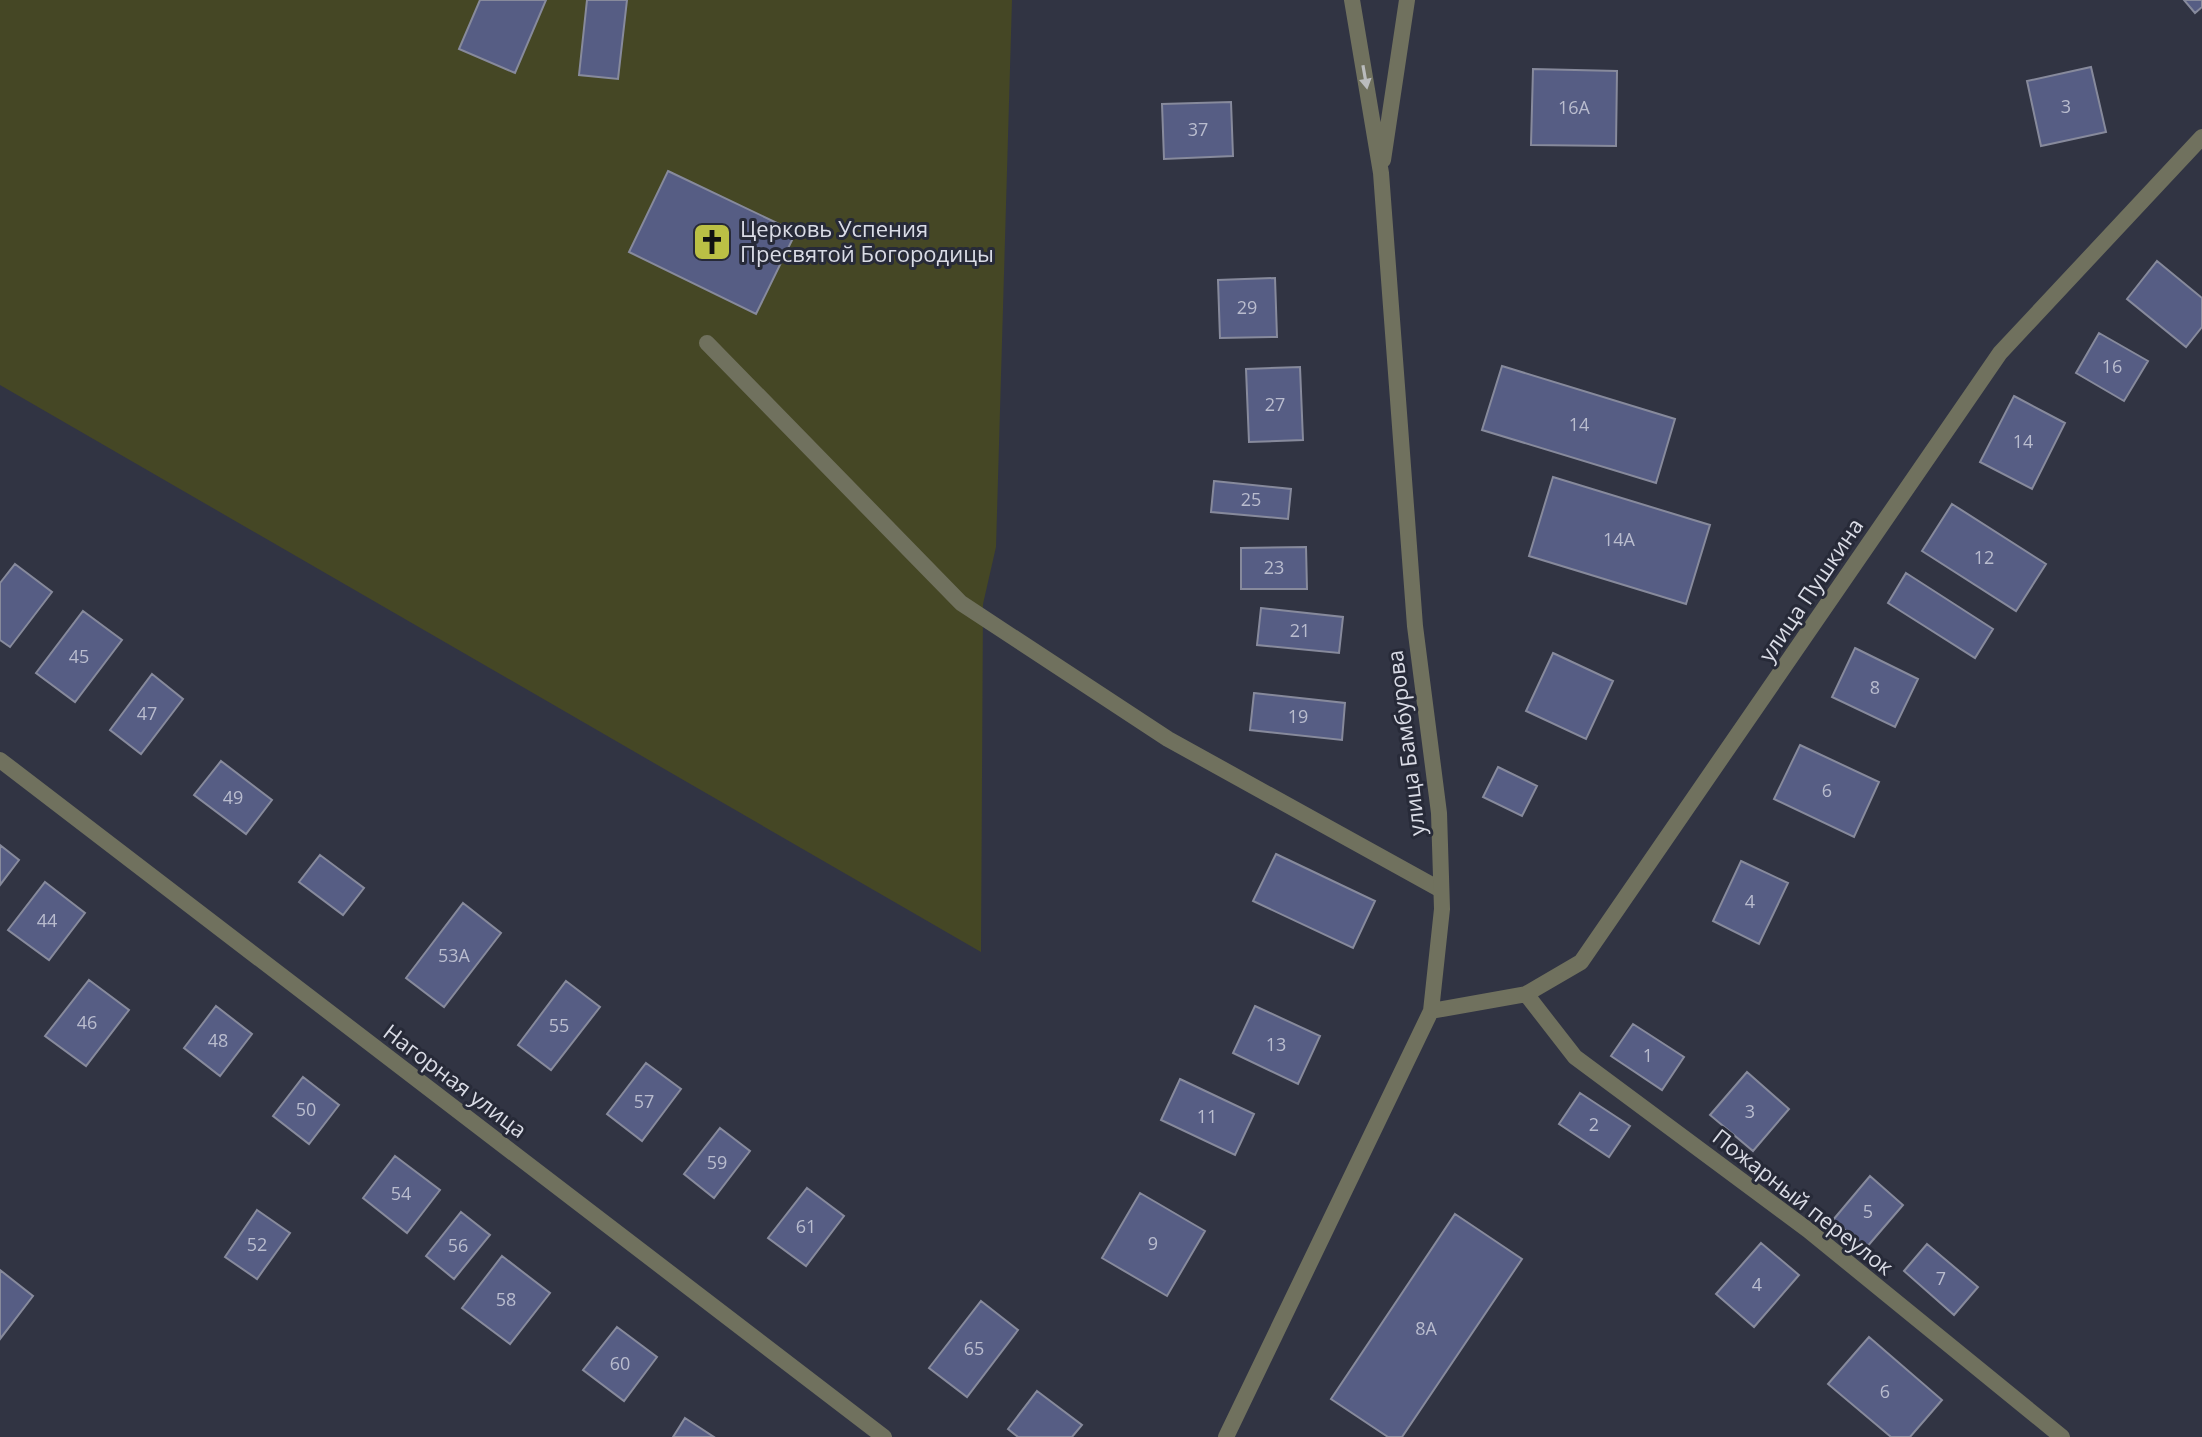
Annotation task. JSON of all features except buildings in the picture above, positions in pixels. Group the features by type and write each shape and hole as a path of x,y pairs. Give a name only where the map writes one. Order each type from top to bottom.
{"street":[{"name":"улица Бамбурова","path":"1226,1437 1431,1011 1441,890 1439,813 1415,626 1381,173 1352,0"},
{"path":"1381,173 1407,0"},
{"name":"улица Пушкина","path":"1431,1011 1526,994 1581,962 2000,353 2202,137"},
{"path":"707,343 961,603 1168,739 1441,890"},
{"name":"Нагорная улица","path":"0,760 884,1437"},
{"name":"Пожарный переулок","path":"1526,994 1575,1057 1808,1230 2062,1437"}],"green space":[{"path":"0,0 1012,0 996,547 983,604 981,952 0,385"}],"place":[{"name":"Церковь Успения Пресвятой Богородицы","path":"712,242"}]}
